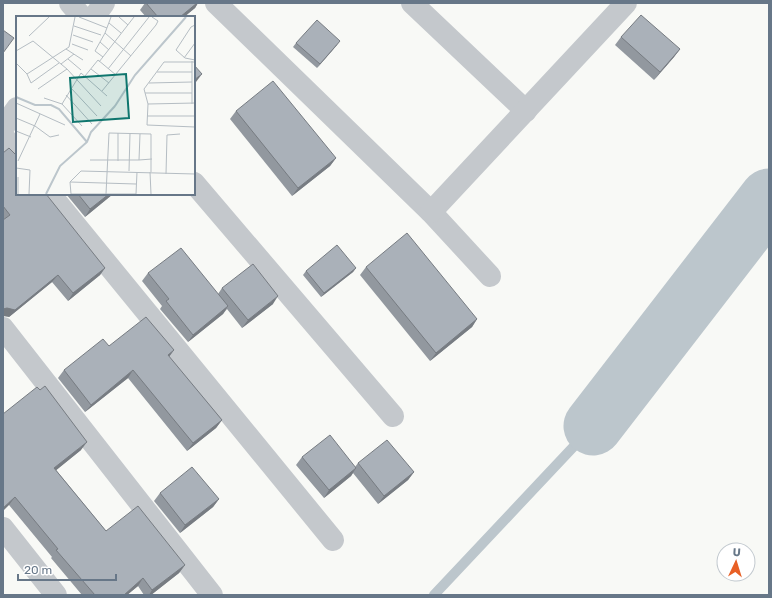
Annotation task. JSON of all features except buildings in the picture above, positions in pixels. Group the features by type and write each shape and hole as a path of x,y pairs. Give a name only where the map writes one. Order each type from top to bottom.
{"street":[{"path":"70,3 81,16"},
{"path":"95,16 104,3"},
{"path":"216,3 431,212 490,276"},
{"path":"412,3 526,111"},
{"path":"431,212 626,3"},
{"path":"3,128 16,109"},
{"path":"3,136 16,152"},
{"path":"195,184 393,416"},
{"path":"51,195 333,540"},
{"path":"3,328 212,595"},
{"path":"3,528 56,595"}],"waterway":[{"path":"593,426 769,198"},
{"path":"434,595 593,426"}]}
